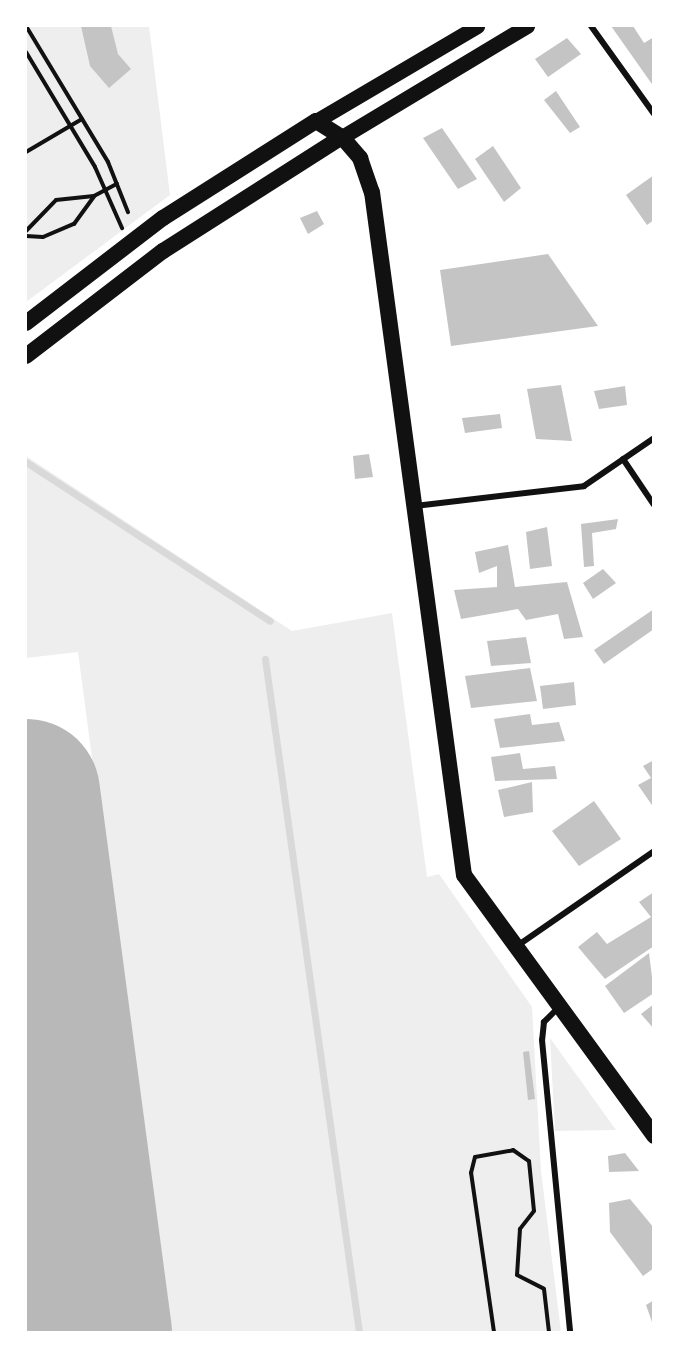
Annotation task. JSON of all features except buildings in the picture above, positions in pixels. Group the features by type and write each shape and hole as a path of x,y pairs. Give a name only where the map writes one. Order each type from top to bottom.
{"highway":[{"path":"26,323 163,218 316,121 342,137 360,158 372,192 455,839 464,875 514,948 654,1136"},
{"path":"26,356 162,251 342,137"}],"main road":[{"path":"316,121 477,26"},
{"path":"342,137 527,26"}],"street":[{"path":"591,26 654,114"},
{"path":"411,507 584,486 654,438"},
{"path":"622,459 654,505"},
{"path":"514,948 654,851"},
{"path":"558,1007 544,1022 542,1040 570,1332"}],"path":[{"path":"26,26 82,119 117,184 128,212"},
{"path":"26,52 71,126 118,219"},
{"path":"26,152 82,119"},
{"path":"26,231 56,200 94,196 117,184"},
{"path":"26,236 43,237 74,224 94,196"},
{"path":"494,1332 471,1173 475,1157 513,1150 529,1161 534,1211 520,1229 517,1275 544,1289 549,1332"}],"shaded area":[{"path":"26,26 149,26 170,195 26,302"},
{"path":"26,456 292,631 392,613 427,877 439,874 532,1007 541,1171 561,1332 168,1332 78,652 26,658"},
{"path":"550,1038 616,1130 555,1131"}],"waterway":[{"path":"26,462 270,621"},
{"path":"265,659 359,1332"}],"taxiway":[{"path":"26,915 44,941"}],"runway":[{"path":"26,792 98,1332"}]}
